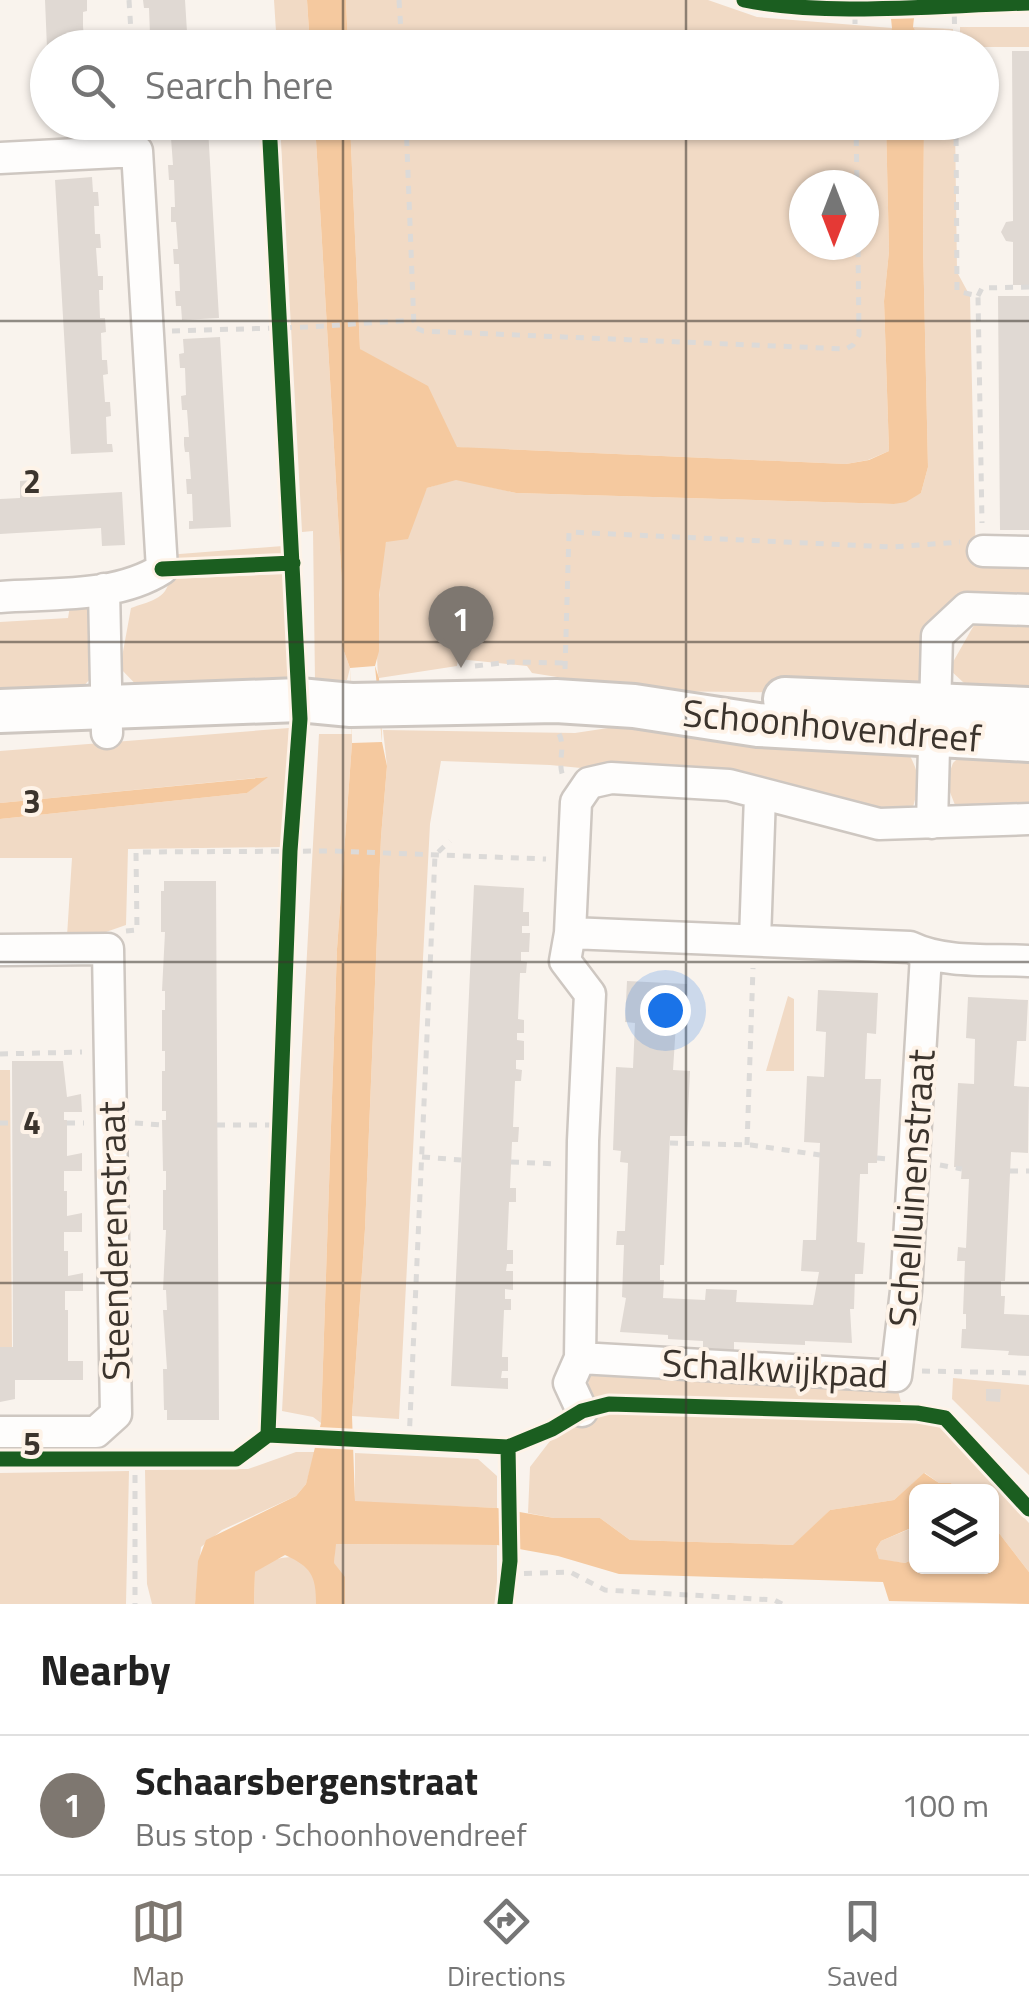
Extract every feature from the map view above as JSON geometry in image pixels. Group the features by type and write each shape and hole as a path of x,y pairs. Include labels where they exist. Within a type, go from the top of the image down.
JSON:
{"street":[{"path":"0,158 137,150 162,568 142,582 104,590 0,597"},
{"path":"982,546 1029,552"},
{"path":"104,590 107,719"},
{"path":"932,823 937,636 967,608 1029,610"},
{"name":"Schoonhovendreef","path":"0,740 107,719 299,700 634,706 761,699 934,720 1029,740"},
{"name":"Schoonhovendreef","path":"934,720 1029,709"},
{"name":"Schoonhovendreef","path":"0,711 107,719"},
{"path":"582,1411 570,1383 580,1358 590,994 565,961 576,802 589,783 611,778 729,786 879,824 1029,819"},
{"path":"755,940 760,795"},
{"path":"570,932 910,947 926,955 1029,960"},
{"path":"0,950 108,948 110,1052"},
{"name":"Schelluinenstraat","path":"896,1376 906,1291 926,955"},
{"name":"Steenderenstraat","path":"104,1424 116,1414 110,1052"},
{"name":"Schalkwijkpad","path":"580,1358 896,1376"},
{"path":"0,1432 96,1432 104,1424"}],"path":[{"path":"129,0 131,30"},
{"path":"399,0 401,30"},
{"path":"953,30 950,3 973,4"},
{"path":"853,30 849,5 876,7"},
{"path":"407,140 414,327 424,332 846,349 859,335 858,260"},
{"path":"856,140 857,170"},
{"path":"956,140 958,291 978,296"},
{"path":"461,668 510,662 567,662 569,532 893,546 982,546 978,296 982,288 1029,287"},
{"path":"279,308 281,335"},
{"path":"148,332 281,335 309,327 414,320"},
{"path":"560,768 562,740"},
{"path":"289,870 292,832"},
{"path":"427,1443 401,1442 422,1157 436,855 450,841"},
{"path":"108,948 118,932 137,930 136,852 333,851 573,860"},
{"path":"747,1145 755,940"},
{"path":"0,1054 110,1052"},
{"path":"279,1144 280,1105"},
{"path":"0,1123 12,1123"},
{"path":"217,1125 280,1125"},
{"path":"670,1143 747,1145 820,1156"},
{"path":"422,1157 462,1160"},
{"path":"511,1162 583,1166"},
{"path":"1010,1171 1029,1171"},
{"path":"104,1424 113,1459 144,1459 135,1601"},
{"path":"508,1575 570,1572 605,1590 774,1600 782,1604"}],"shaded area":[{"path":"274,0 307,0 309,30 276,30"},
{"path":"307,0 346,0 347,30 309,30"},
{"path":"346,0 708,0 757,17 892,28 891,30 347,30"},
{"path":"889,0 916,0 915,30 892,28"},
{"path":"913,27 953,30 915,30"},
{"path":"1029,27 1029,47 999,47 999,30 960,30"},
{"path":"281,140 316,140 342,584 342,646 350,668 347,680 315,681 313,531 302,532"},
{"path":"316,140 351,140 360,349 428,386 457,447 846,464 889,451 884,301 889,251 886,140 924,140 928,467 921,493 894,504 516,493 456,480 427,488 408,539 386,542 375,666 387,766 352,1416 355,1501 497,1508 554,1518 600,1518 630,1540 793,1545 830,1510 894,1500 909,1486 909,1529 881,1541 876,1549 879,1559 909,1561 909,1574 999,1574 999,1533 1029,1572 1029,1604 889,1601 883,1582 619,1574 558,1556 497,1545 336,1544 334,1563 345,1577 345,1604 316,1604 310,1573 285,1555 255,1572 254,1604 195,1604 198,1561 206,1540 296,1496 306,1484 321,1423 337,949 352,743 350,668 342,646 342,584"},
{"path":"351,140 886,140 889,251 884,301 889,451 846,464 501,449 505,452 430,444 360,349"},
{"path":"924,140 955,140 957,272 970,296 976,567 1029,567 1029,600 975,597 940,610 930,621 932,674 908,694 645,691 532,673 527,666 458,659 457,666 379,678 378,613 385,545 427,488 456,479 516,493 894,504 921,493 928,467"},
{"path":"283,546 283,555 170,564 167,555"},
{"path":"282,574 288,587 289,695 147,696 120,668 131,608 161,595 169,579"},
{"path":"85,598 93,611 95,674 70,700 0,704 0,622 68,618 71,600"},
{"path":"978,618 1029,620 1029,700 979,697 949,669"},
{"path":"628,725 903,744 917,777 911,814 877,812 643,774 550,765 441,761 430,824 399,1419 352,1416 387,766 383,730 575,733"},
{"path":"289,728 284,847 128,849 126,925 103,933 67,936 72,858 0,858 0,819 247,793 266,777 0,803 0,751"},
{"path":"319,734 352,734 337,949 321,1423 313,1417 282,1411"},
{"path":"971,745 1029,746 1029,810 978,813 955,805 946,782 953,763"},
{"path":"268,777 247,793 0,819 0,803"},
{"path":"788,996 794,999 794,1071 766,1071"},
{"path":"0,1070 10,1070 12,1351 0,1351"},
{"path":"590,1375 898,1391 901,1402 943,1429 993,1484 939,1483 925,1473 894,1500 830,1510 794,1545 630,1540 600,1518 554,1518 528,1513 530,1467 586,1394"},
{"path":"953,1378 1029,1385 1029,1475 952,1399"},
{"path":"296,1452 315,1452 306,1484 296,1496 222,1530 201,1547 195,1604 152,1604 147,1584 145,1470 248,1469"},
{"path":"355,1453 478,1459 497,1476 497,1508 355,1502"},
{"path":"129,1471 126,1604 0,1604 0,1473"},
{"path":"924,1473 939,1483 951,1483 912,1484"},
{"path":"999,1490 1029,1523 1029,1572 999,1533"},
{"path":"909,1529 909,1561 879,1560 876,1549 881,1541"},
{"path":"335,1544 497,1545 497,1604 254,1604 255,1572 264,1565 293,1557 334,1563"}],"pier":[{"path":"375,666 382,742 352,743 350,668"}],"building":[{"path":"45,0 87,0 83,30 46,30"},
{"path":"143,0 185,0 187,30 150,30 149,8 144,8"},
{"path":"1012,51 1029,51 1029,285 1013,285 1013,242 1006,241 1001,232 1006,222 1013,221"},
{"path":"171,140 209,140 219,318 182,320 181,306 176,306 179,264 174,264 173,249 178,249 176,222 171,222 174,180 169,180 168,165 173,165"},
{"path":"92,177 99,206 94,206 95,234 100,234 101,248 96,248 98,276 103,276 103,290 99,290 100,318 105,318 106,332 101,333 102,360 107,360 108,374 103,375 105,402 110,402 111,416 106,417 107,444 112,444 113,452 71,454 55,180"},
{"path":"998,296 1029,296 1029,530 1000,530"},
{"path":"220,337 231,527 189,529 189,521 193,521 192,494 187,494 186,479 191,479 184,437 189,437 187,410 182,410 181,396 186,395 185,368 180,368 179,354 184,353 183,339"},
{"path":"33,480 34,497 122,492 125,545 102,546 101,528 0,534 0,499 20,498 20,481"},
{"path":"164,881 216,881 219,1420 167,1420 164,1410"},
{"path":"474,885 524,888 523,912 529,912 529,926 522,926 522,933 530,933 529,952 521,952 521,961 527,962 526,973 520,973 518,1019 524,1020 524,1033 517,1033 517,1040 524,1041 524,1060 516,1060 516,1069 522,1070 521,1081 515,1081 513,1127 519,1127 518,1142 512,1142 510,1188 516,1188 516,1202 509,1202 507,1250 513,1250 513,1264 507,1264 506,1271 513,1271 513,1290 505,1289 505,1299 511,1299 511,1310 504,1310 502,1357 508,1357 508,1371 502,1371 501,1378 508,1378 508,1389 451,1386"},
{"path":"627,981 687,984 685,1025 676,1024 673,1070 690,1071 687,1136 670,1136 664,1265 660,1265 663,1298 705,1300 706,1289 737,1290 736,1302 813,1305 819,1272 801,1271 803,1240 816,1240 820,1143 804,1142 807,1076 824,1077 826,1032 816,1031 818,990 878,993 876,1034 867,1033 865,1079 881,1079 877,1163 868,1163 868,1174 860,1174 857,1242 865,1243 863,1274 855,1274 854,1309 850,1309 852,1343 734,1342 734,1350 703,1348 703,1341 668,1339 668,1335 620,1332 626,1298 622,1297 624,1245 616,1245 617,1231 625,1231 628,1163 620,1162 621,1151 613,1150 616,1067 633,1068 635,1023 625,1022"},
{"path":"968,997 1028,1000 1026,1041 1017,1041 1014,1086 1029,1087 1028,1153 1011,1152 1001,1296 1005,1296 1004,1314 1029,1315 1029,1356 961,1348 962,1329 966,1329 965,1261 957,1261 958,1247 966,1248 969,1179 961,1179 962,1167 954,1167 958,1083 974,1084 975,1039 966,1038"},
{"path":"12,1061 63,1061 67,1097 81,1094 82,1112 64,1112 64,1120 67,1156 82,1153 82,1171 64,1171 64,1191 67,1216 82,1213 82,1232 64,1232 64,1251 68,1251 68,1276 83,1273 83,1291 65,1291 65,1310 68,1361 83,1361 83,1380 15,1380 15,1399 0,1402 0,1347 13,1347"},
{"path":"986,1389 1001,1389 1000,1402 986,1401"}],"cycle path":[{"path":"744,0 848,9 1029,3"},
{"path":"268,1435 290,851 300,719 270,140"},
{"path":"162,569 293,563"},
{"path":"268,1435 508,1447 552,1429 582,1411 609,1404 917,1413 945,1418 1029,1509"},
{"path":"0,1459 236,1459 268,1435"},
{"path":"505,1604 510,1561 508,1447"}],"place":[{"name":"Schaarsbergenstraat","path":"461,668"}]}
